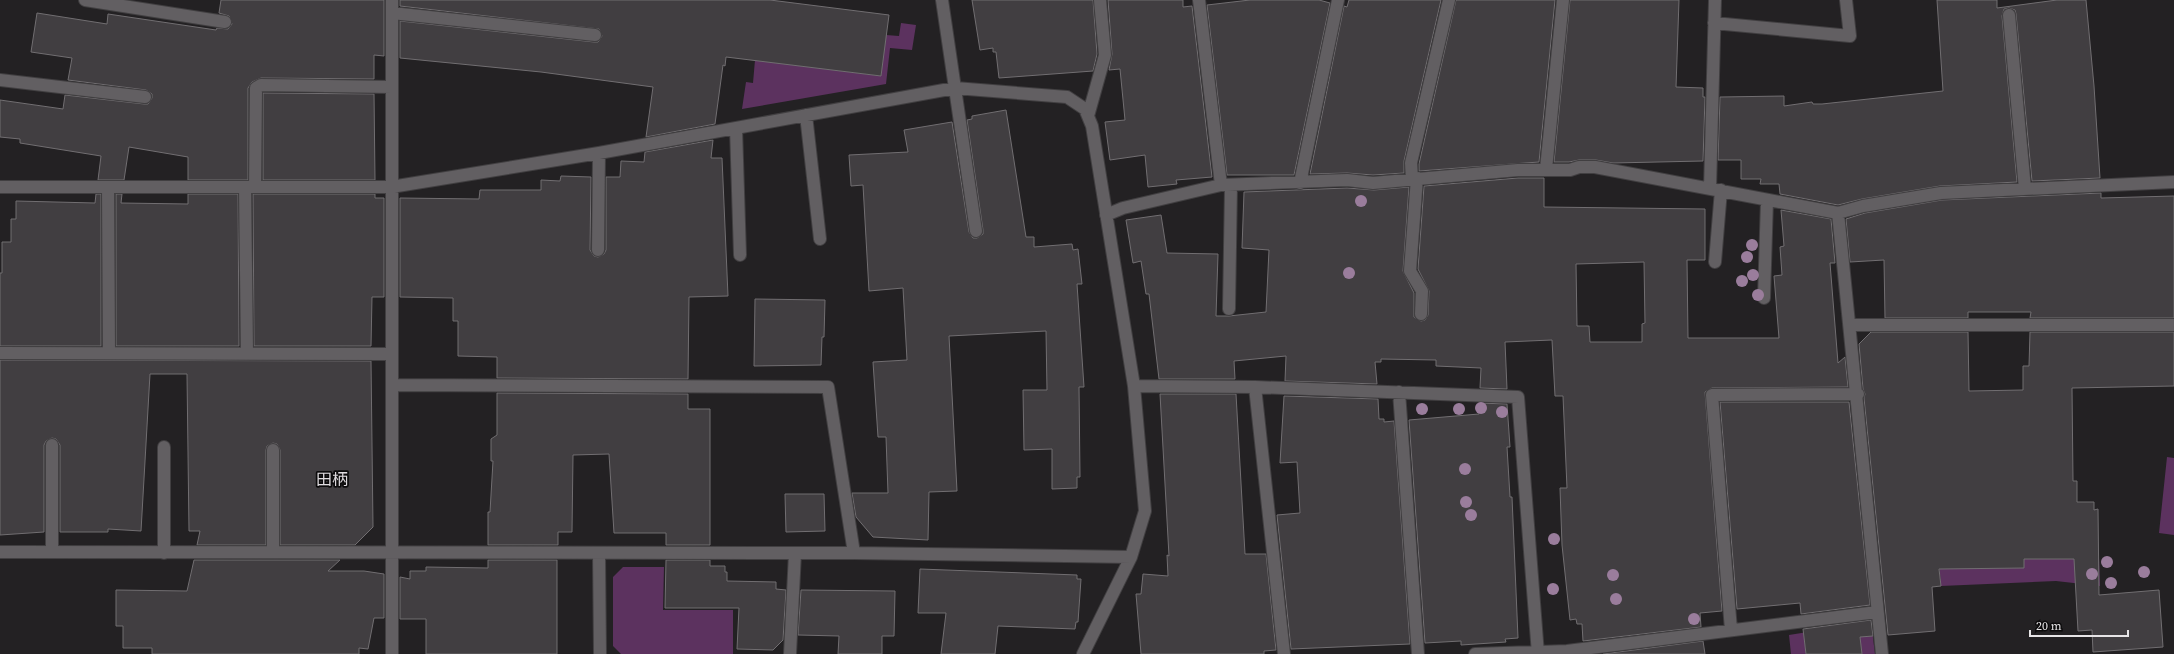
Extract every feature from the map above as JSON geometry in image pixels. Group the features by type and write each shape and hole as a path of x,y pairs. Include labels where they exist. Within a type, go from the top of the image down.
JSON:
{"street":[{"path":"85,0 225,22"},
{"path":"392,0 392,654"},
{"path":"942,0 976,231"},
{"path":"1088,116 1105,55 1100,0"},
{"path":"1199,0 1226,185 1229,309"},
{"path":"1300,182 1338,0"},
{"path":"1421,314 1422,291 1410,271 1415,178 1411,163 1449,0"},
{"path":"1546,169 1563,0"},
{"path":"1715,0 1715,262"},
{"path":"1714,23 1850,36 1846,0"},
{"path":"392,13 596,35"},
{"path":"2009,15 2025,188"},
{"path":"0,80 145,97"},
{"path":"247,353 250,187 256,88 261,85 392,87"},
{"path":"0,187 392,187 599,153 955,88 1067,97 1085,109 1092,126 1134,386 1145,511 1131,557 1083,654"},
{"path":"806,115 820,239"},
{"path":"736,128 740,255"},
{"path":"598,250 599,153"},
{"path":"1106,215 1123,208 1226,185 1347,180 1373,183 1415,178 1546,169 1570,170 1579,167 1595,167 1838,213 1862,206 1941,193 2174,182"},
{"path":"108,187 109,353"},
{"path":"1764,298 1768,200"},
{"path":"1838,213 1858,394 1882,654"},
{"path":"1850,325 2174,325"},
{"path":"0,353 392,354"},
{"path":"392,385 828,387 854,553"},
{"path":"1134,386 1255,387 1518,397 1538,652"},
{"path":"1255,387 1284,654"},
{"path":"1399,392 1418,654"},
{"path":"1731,630 1712,395 1858,394"},
{"path":"52,444 52,552"},
{"path":"164,447 164,553"},
{"path":"273,450 273,552"},
{"path":"0,552 854,553 1131,557"},
{"path":"599,553 600,654"},
{"path":"790,654 795,553"},
{"path":"1475,654 1567,651 1877,612"}],"shaded area":[{"path":"901,23 916,25 912,50 890,48 886,84 742,109 746,82 753,83 755,60 881,76 886,35 899,36"},
{"path":"2167,457 2174,458 2174,535 2159,533"},
{"path":"1936,526 2024,554 2038,554 2038,559 2099,558 2100,586 2056,581 1941,586"},
{"path":"623,567 664,567 663,610 733,610 733,654 621,654 613,646 613,577"},
{"path":"1864,623 1872,630 1875,654 1862,654 1860,640 1805,646 1806,654 1791,654 1789,635"}],"building":[{"path":"221,0 384,0 384,56 374,55 374,79 261,78 252,82 248,88 248,180 188,180 188,157 129,147 124,180 98,180 101,156 20,143 20,139 0,137 0,100 63,109 65,95 144,104 148,104 152,98 152,94 146,90 68,80 72,58 31,52 37,13 107,24 108,14 216,30 217,28 228,29 232,24 229,16 219,13"},
{"path":"400,0 770,0 889,15 881,76 726,57 725,66 723,65 715,124 646,137 653,87 541,72 400,58 400,21 594,42 598,42 602,36 599,29 400,6"},
{"path":"972,0 1093,0 1097,54 1093,71 999,78 996,52 993,52 993,48 980,50"},
{"path":"1108,0 1183,0 1183,7 1192,6 1212,177 1176,180 1177,184 1148,187 1145,155 1110,160 1105,122 1125,120 1120,69 1109,70 1112,54"},
{"path":"1250,0 1319,0 1330,3 1294,175 1227,175 1207,5"},
{"path":"1349,0 1441,0 1404,161 1404,173 1373,175 1347,173 1310,174 1344,6 1347,7"},
{"path":"1456,0 1555,0 1539,162 1419,171 1419,164"},
{"path":"1570,0 1679,0 1676,87 1703,88 1703,97 1705,97 1703,161 1613,163 1596,160 1579,160 1554,162"},
{"path":"1937,0 1997,0 1997,8 2057,0 2086,0 2094,86 2100,178 2032,181 2016,14 2015,10 2009,8 2004,9 2002,16 2017,182 1940,186 1862,199 1838,205 1780,194 1779,184 1760,184 1761,179 1741,179 1741,160 1718,160 1720,97 1784,96 1784,106 1812,102 1813,104 1822,104 1943,91"},
{"path":"263,93 374,94 375,180 263,180"},
{"path":"1006,110 1026,237 1034,237 1034,247 1072,244 1073,250 1078,249 1082,284 1077,284 1084,387 1079,387 1080,477 1077,477 1077,488 1052,489 1052,449 1024,450 1023,390 1047,390 1046,331 949,336 957,491 929,492 928,540 873,537 856,517 852,493 888,493 886,437 878,437 873,362 907,360 903,288 869,291 863,185 851,186 849,155 908,152 904,130 952,122 969,232 973,238 977,238 983,234 983,230 967,120 972,119 972,116"},
{"path":"713,140 711,158 722,158 728,296 689,297 688,379 497,378 497,357 458,356 458,321 453,321 453,298 400,297 400,198 479,199 480,190 541,190 541,180 560,181 561,176 591,177 590,250 594,256 598,257 604,254 606,250 606,177 620,177 621,161 644,162 645,152"},
{"path":"1518,178 1544,178 1544,207 1705,209 1705,260 1687,260 1688,338 1779,338 1774,276 1782,275 1780,247 1784,246 1781,210 1831,219 1835,263 1830,263 1838,363 1845,357 1848,387 1712,388 1705,392 1722,611 1700,613 1701,627 1583,641 1582,624 1577,624 1576,619 1570,620 1562,545 1560,488 1567,488 1563,396 1555,396 1552,340 1505,342 1507,389 1480,388 1481,368 1436,366 1436,360 1381,359 1381,362 1375,362 1377,384 1285,381 1286,356 1234,361 1235,379 1159,379 1149,294 1146,294 1141,261 1133,263 1126,220 1161,215 1167,253 1218,254 1216,316 1266,312 1269,250 1242,248 1244,192 1347,188 1374,190 1409,187 1403,271 1414,293 1414,317 1421,321 1425,320 1428,315 1429,291 1418,269 1424,186","holes":["1644,262 1645,323 1642,324 1642,342 1590,342 1589,326 1577,326 1576,264"]},
{"path":"2101,193 2101,198 2174,196 2174,318 2030,318 2031,312 1968,312 1968,318 1885,318 1884,260 1850,262 1846,219 1865,213 1942,200"},
{"path":"96,194 101,194 101,346 0,346 0,273 2,273 2,242 11,242 11,219 16,219 16,201 95,203"},
{"path":"116,194 122,194 121,203 188,204 188,194 238,194 239,346 116,346"},
{"path":"253,194 375,194 375,198 384,198 384,297 372,297 371,346 254,346"},
{"path":"755,299 825,300 824,337 822,337 821,365 754,366"},
{"path":"1871,332 1968,332 1969,391 2023,390 2023,366 2029,366 2030,332 2174,332 2174,386 2072,388 2073,481 2077,481 2077,502 2094,502 2094,510 2098,509 2099,595 2159,590 2163,647 2093,652 2092,630 2078,631 2074,559 2024,559 2024,568 1939,569 1941,586 1932,587 1935,631 1888,635 1859,344"},
{"path":"0,360 371,361 373,527 355,545 280,545 280,450 277,444 273,443 267,446 266,450 266,545 197,545 200,531 189,531 187,374 150,374 141,531 108,529 108,532 60,532 60,445 56,439 52,438 46,441 44,445 44,532 0,535"},
{"path":"497,393 688,394 688,409 710,409 710,545 666,545 666,533 614,533 609,454 573,455 572,532 558,532 558,545 488,545 488,512 490,512 493,461 491,461 491,439 497,435"},
{"path":"1160,394 1236,394 1245,554 1266,554 1276,650 1264,651 1264,654 1141,654 1136,594 1141,594 1143,574 1168,576 1167,555 1169,556"},
{"path":"1284,396 1378,399 1379,419 1384,419 1384,422 1394,421 1410,644 1291,649 1277,515 1300,513 1297,462 1280,463"},
{"path":"1720,402 1849,402 1870,605 1801,614 1800,603 1737,609"},
{"path":"1479,403 1507,404 1510,447 1507,447 1510,497 1512,497 1518,638 1505,639 1506,642 1461,645 1461,641 1425,643 1409,420 1479,414"},
{"path":"785,494 824,494 825,531 786,532"},
{"path":"194,560 340,560 328,571 364,571 384,574 384,618 374,618 368,649 359,648 359,654 152,654 152,648 123,648 123,626 116,626 116,590 187,591"},
{"path":"488,560 557,560 557,654 426,654 426,619 400,619 400,577 410,579 410,571 426,571 426,567 488,568"},
{"path":"666,560 710,560 710,566 725,566 727,581 776,582 776,589 786,590 783,640 773,650 737,649 739,608 665,608"},
{"path":"920,569 1077,575 1077,579 1081,579 1078,622 1076,622 1075,629 998,626 995,654 941,654 946,613 918,613"},
{"path":"801,590 895,591 894,636 882,636 882,654 838,654 839,636 798,635"},
{"path":"1871,620 1873,636 1860,637 1862,654 1806,654 1803,629"},
{"path":"1703,641 1705,654 1603,654"}],"district":[{"name":"田柄","path":"332,479"}]}
